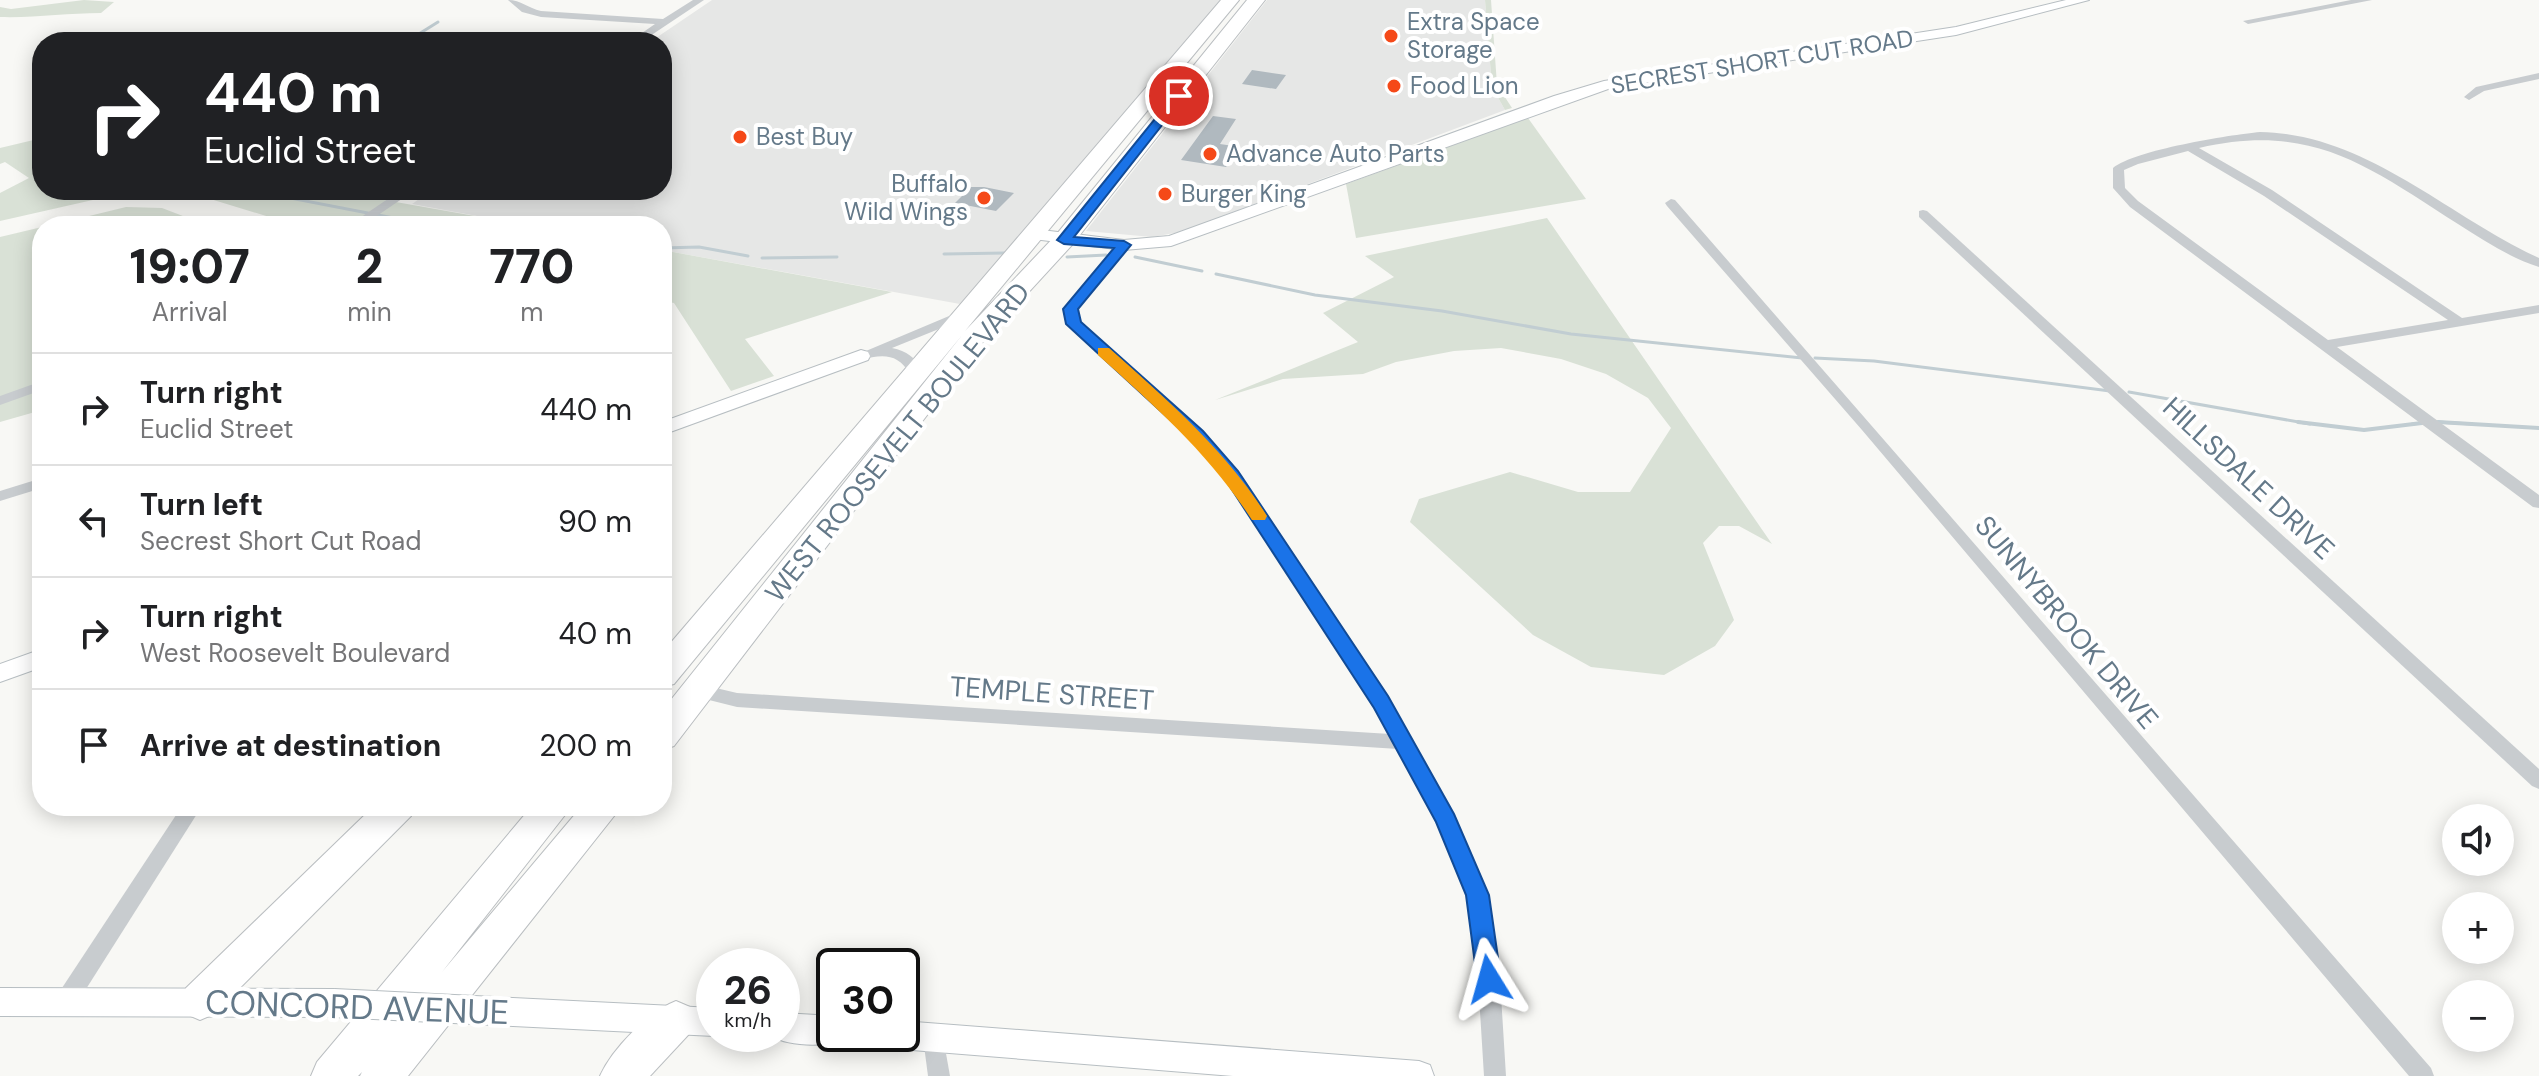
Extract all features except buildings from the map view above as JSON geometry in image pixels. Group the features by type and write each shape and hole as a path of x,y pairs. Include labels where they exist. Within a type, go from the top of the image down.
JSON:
{"highway":[{"name":"WEST ROOSEVELT BOULEVARD","path":"672,661 1230,0"},
{"name":"WEST ROOSEVELT BOULEVARD","path":"672,724 974,337 1064,240 1256,0"},
{"path":"200,1001 388,816"},
{"path":"332,1076 540,816"},
{"path":"381,1076 596,816"},
{"path":"621,1076 695,1021"}],"main road":[{"name":"SECREST SHORT CUT ROAD","path":"1033,234 1124,245 1171,241 1609,84 1956,31 2082,0"},
{"path":"672,425 861,356"},
{"path":"0,673 32,662"},
{"name":"CONCORD AVENUE","path":"0,1002 334,1003 695,1021"},
{"path":"920,1037 1419,1076"}],"street":[{"path":"513,0 525,10 541,14 665,22"},
{"path":"650,32 699,0"},
{"path":"2248,21 2367,0"},
{"path":"2469,97 2480,89 2539,76"},
{"path":"2539,263 2492,240 2354,157 2331,147 2280,136 2255,136 2134,161 2119,168 2115,180 2119,191 2539,503"},
{"path":"2192,149 2268,193 2459,322"},
{"path":"369,216 394,200"},
{"name":"SUNNYBROOK DRIVE","path":"1671,203 2423,1076"},
{"name":"HILLSDALE DRIVE","path":"1923,214 2539,781"},
{"path":"1124,245 1071,309 1074,324 1197,435 1232,475 1381,702 1447,820 1477,895 1489,979 1495,1076"},
{"path":"2325,345 2539,309"},
{"path":"861,356 966,313"},
{"path":"861,356 884,352 900,354 911,360 915,371"},
{"path":"0,401 32,389"},
{"path":"0,496 32,486"},
{"name":"TEMPLE STREET","path":"699,691 737,700 1403,742"},
{"path":"66,1001 186,816"},
{"path":"934,1038 939,1076"}],"shaded area":[{"path":"84,0 114,2 101,13 0,17 0,7 11,9"},
{"path":"712,0 1221,0 971,306 672,252 672,216 477,216 412,204 418,200 672,200 672,32 665,32"},
{"path":"1267,0 1485,0 1492,87 1505,110 1180,232 1152,237 1086,231"},
{"path":"1485,0 1491,0 1497,85 1512,108 1505,110 1492,87"},
{"path":"1528,118 1586,199 1356,238 1346,184"},
{"path":"32,140 32,200 93,200 0,221 0,193 29,178 5,162 0,164 0,148"},
{"path":"214,200 385,200 475,216 266,216"},
{"path":"126,207 162,208 183,216 89,216"},
{"path":"1547,218 1772,544 1739,526 1719,526 1703,543 1734,620 1715,646 1664,675 1591,667 1533,635 1410,522 1419,499 1510,472 1578,492 1630,492 1671,428 1648,398 1606,374 1561,359 1501,348 1454,351 1396,362 1363,374 1283,379 1215,400 1358,342 1323,313 1394,277 1365,256"},
{"path":"32,229 32,413 0,422 0,237"},
{"path":"672,252 892,292 745,339 774,376 731,391 674,303"}],"waterway":[{"path":"422,32 438,22"},
{"path":"301,200 383,216"},
{"path":"672,248 699,247 748,256"},
{"path":"944,254 1005,253"},
{"path":"1067,257 1106,255"},
{"path":"762,258 837,257"},
{"path":"1135,257 1202,271"},
{"path":"1216,274 1315,295 1442,311 1571,334 1802,358"},
{"path":"1815,358 1874,361 2110,391"},
{"path":"2129,392 2300,422"},
{"path":"2300,422 2364,430 2422,423 2412,424"},
{"path":"2300,422 2310,424"},
{"path":"2436,422 2467,424"},
{"path":"2438,422 2467,424"},
{"path":"2467,424 2472,424"},
{"path":"2467,424 2539,428"}],"slow traffic":[{"path":"1104,352 1197,435 1232,475 1258,516"}],"place":[{"name":"Extra Space Storage","path":"1391,36"},
{"name":"Food Lion","path":"1394,86"},
{"name":"Best Buy","path":"740,137"},
{"name":"Advance Auto Parts","path":"1210,154"},
{"name":"Burger King","path":"1165,194"},
{"name":"Buffalo Wild Wings","path":"984,198"}],"route":[{"path":"1179,96 1064,240 1124,245 1071,309 1074,324 1197,435 1232,475 1381,702 1447,820 1477,895 1489,979"}]}
